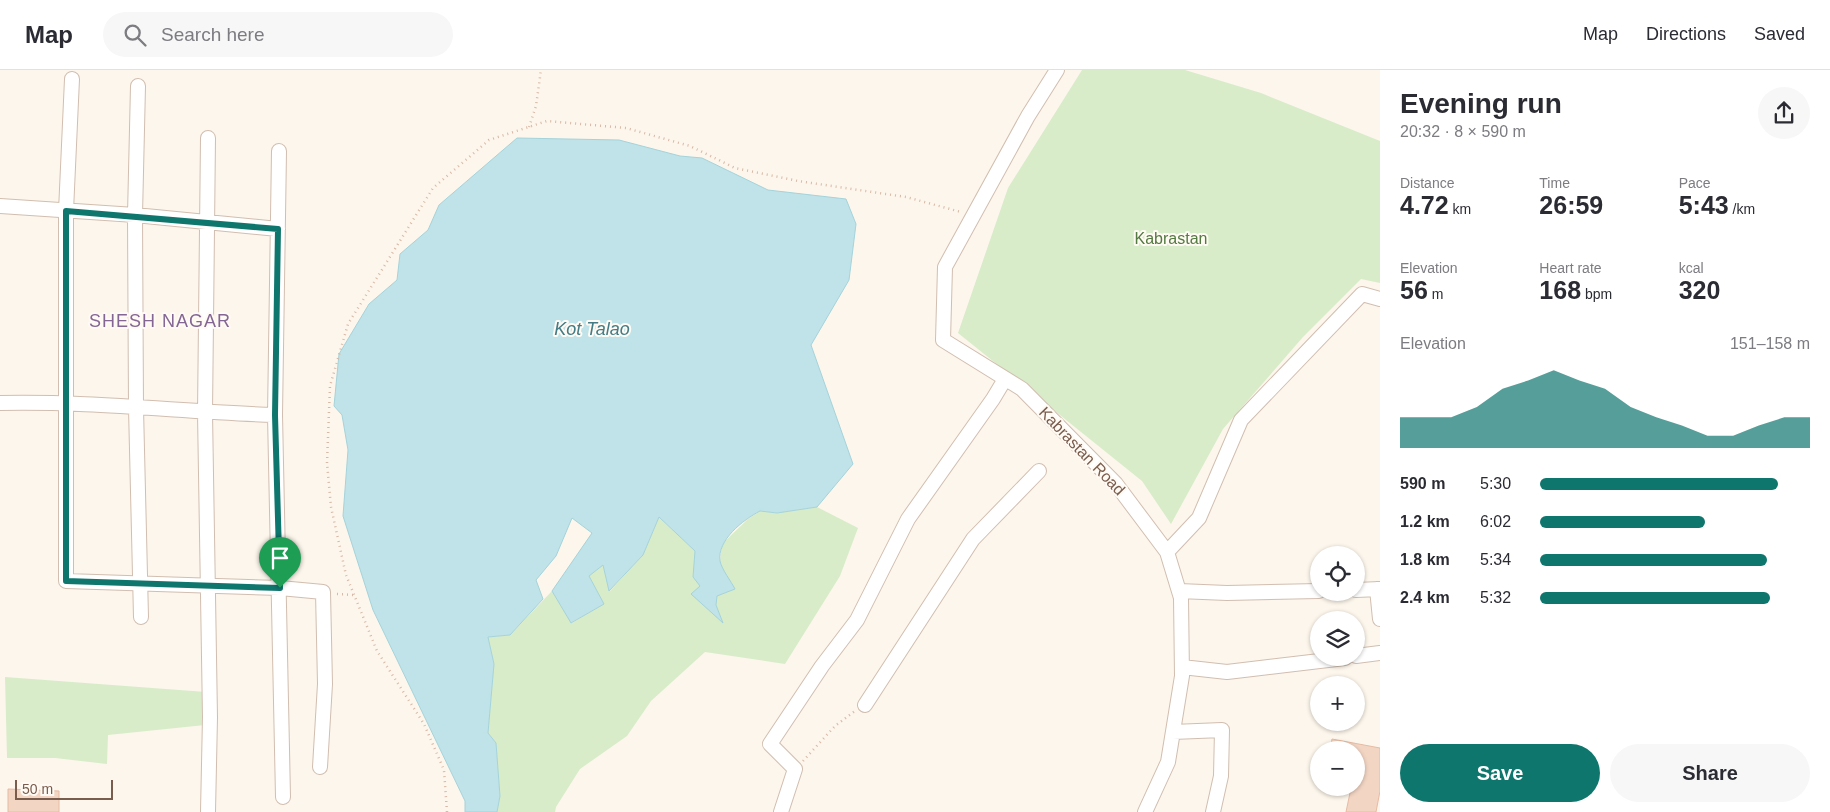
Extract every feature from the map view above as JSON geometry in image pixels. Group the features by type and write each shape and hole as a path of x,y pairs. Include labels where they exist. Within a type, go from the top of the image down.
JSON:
{"street":[{"path":"974,215 1028,116 1057,70"},
{"path":"72,79 66,211 66,581 280,588 323,592 325,684 320,767"},
{"path":"138,86 135,215 136,408 141,617"},
{"path":"208,138 209,224 205,413 210,716 208,812"},
{"path":"279,151 275,415 283,797"},
{"path":"0,206 135,215 209,224 278,229"},
{"name":"Kabrastan Road","path":"974,215 945,267 943,340 1022,390 1116,484 1167,552 1181,598 1182,668 1168,762 1145,812"},
{"path":"1167,552 1199,518 1241,420 1362,294 1380,299"},
{"path":"781,812 795,769 770,744 822,666 857,620 908,519 993,399 1005,379"},
{"path":"0,403 66,402 205,413 275,415"},
{"path":"865,705 973,539 1039,470"},
{"path":"1365,590 1378,589 1380,619"},
{"path":"1178,591 1228,593 1310,591"},
{"path":"1365,655 1380,653"},
{"path":"1182,668 1226,672 1310,662"},
{"path":"1173,732 1222,730 1221,776 1213,812"}],"path":[{"path":"529,127 536,106 541,70"},
{"path":"447,812 444,770 424,724 377,651 346,575 331,507 327,463 330,386 348,324 433,188 489,140 547,121 626,128 690,146 735,168 798,181 906,197 974,215"},
{"path":"323,592 354,596"},
{"path":"795,769 835,726 865,705"}],"green space":[{"name":"Kabrastan","path":"1082,70 1185,70 1261,93 1380,141 1380,283 1361,279 1303,337 1223,429 1171,524 1142,481 958,333 1008,188"},
{"path":"817,507 858,528 840,576 785,664 705,652 651,701 627,736 580,769 556,807 555,812 497,812 500,796 496,743 488,733 494,664 488,637 510,635 552,591 572,623 603,604 589,576 603,564 610,591 643,555 659,517 695,551 720,561 722,544 748,519 760,511 777,513"},
{"path":"5,677 206,692 205,725 108,735 107,764 55,758 7,758"}],"water":[{"name":"Kot Talao","path":"517,138 619,140 680,156 702,158 768,190 846,199 856,224 849,280 811,345 853,464 817,507 777,513 760,511 739,525 727,538 720,553 720,561 735,589 717,596 716,605 723,623 691,594 700,586 693,577 695,551 659,517 643,555 609,591 603,565 589,576 604,604 571,623 552,591 592,533 572,518 556,556 536,580 543,599 510,635 488,637 494,664 488,733 496,743 500,796 497,812 465,812 465,801 373,610 343,516 348,450 342,415 334,406 339,354 369,304 397,280 400,254 428,230 439,205"}],"building":[{"path":"1365,745 1380,748 1380,791 1376,812 1346,812 1349,796 1365,796"},
{"path":"8,789 59,791 59,812 8,812"}],"district":[{"name":"SHESH NAGAR","path":"160,321"}],"route":[{"path":"66,211 135,215 209,224 278,229 275,415 280,588 66,581 66,211"}]}
